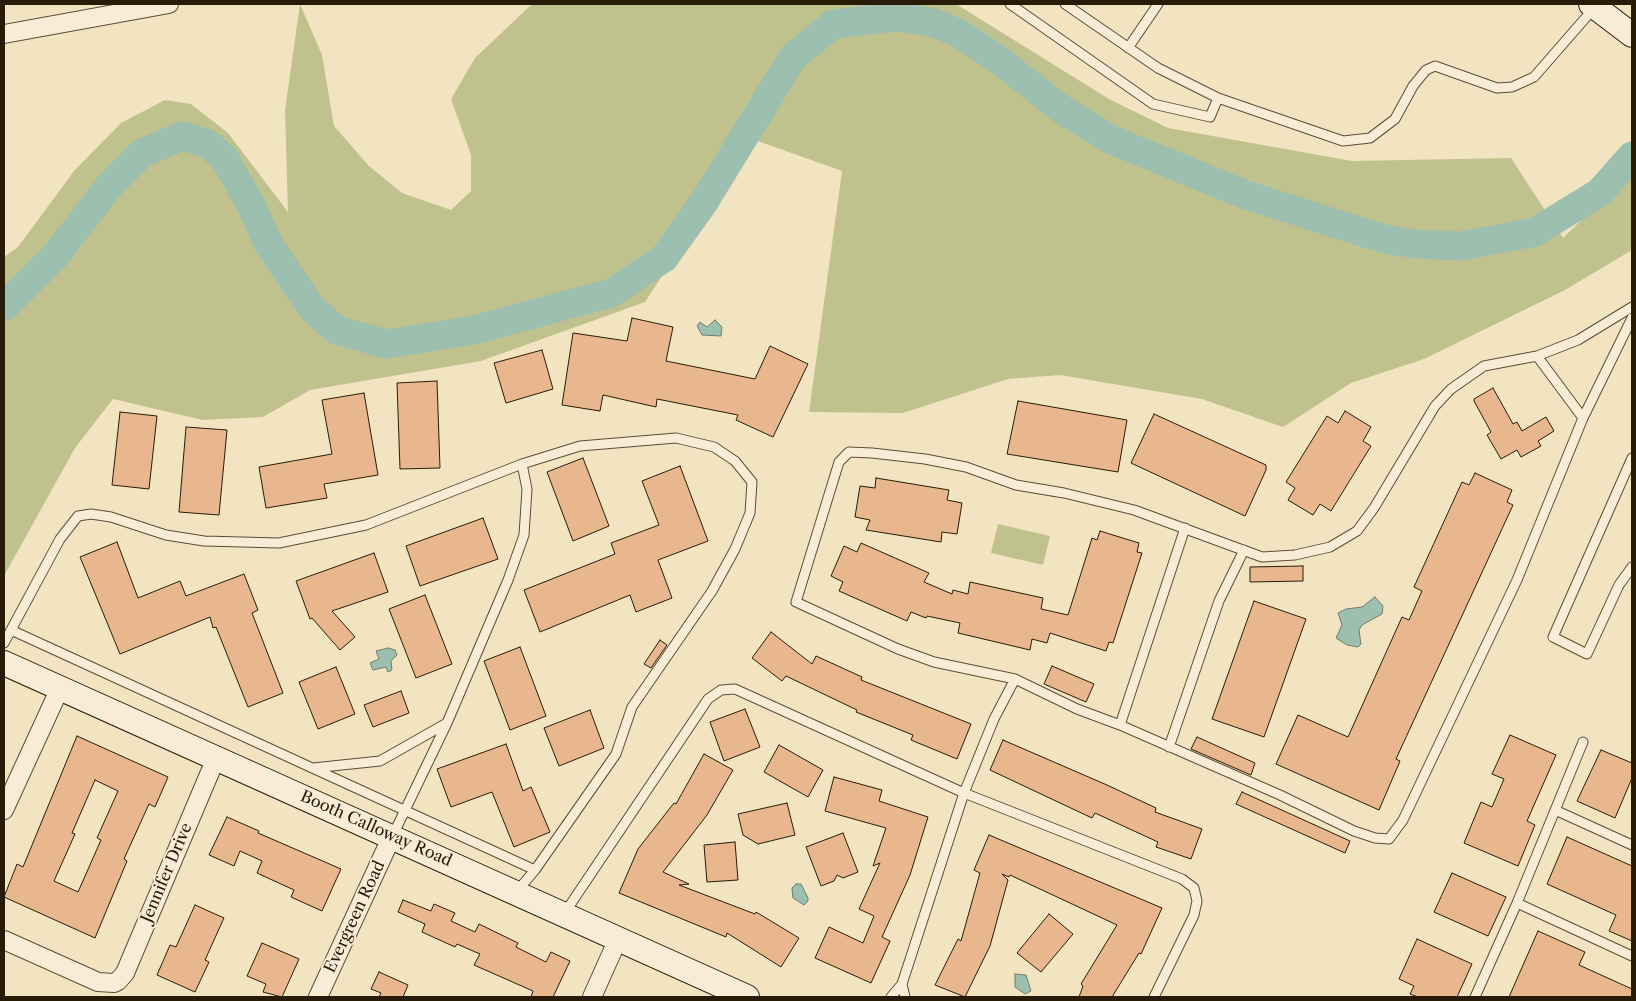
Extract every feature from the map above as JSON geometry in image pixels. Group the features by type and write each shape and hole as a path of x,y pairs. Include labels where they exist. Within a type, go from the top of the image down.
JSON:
{"street":[{"path":"4,34 169,4"},
{"path":"1593,5 1632,35"},
{"name":"Booth Calloway Road","path":"4,663 747,997"},
{"path":"4,810 60,688"},
{"name":"Jennifer Drive","path":"4,940 98,982 114,983 125,973 216,758"},
{"name":"Evergreen Road","path":"318,997 392,836"},
{"path":"592,997 618,939"}],"lane":[{"path":"1010,4 1153,104 1188,114 1210,117 1218,98"},
{"path":"1065,4 1158,68 1218,98 1343,141 1370,138 1395,119 1413,86 1426,70 1435,66 1497,88 1512,87 1534,77 1593,5"},
{"path":"1128,48 1158,4"},
{"path":"1632,307 1578,340 1537,356 1484,366 1451,389 1436,406 1374,508 1357,531 1330,547 1295,555 1262,557 1134,510 1064,493 1016,485 966,467 872,453 849,452 839,462 796,602 898,649 934,662 1015,679 1077,709 1170,747 1354,831 1375,838 1389,839 1403,820 1517,580 1583,418 1632,318"},
{"path":"1537,356 1583,418"},
{"path":"4,643 60,539 78,516 91,514 111,516 166,535 204,541 279,543 366,524 522,464 580,446 676,438 714,447 735,461 752,482 750,513 735,549 712,591 632,706 616,754 535,870 516,892"},
{"path":"1632,458 1553,637 1587,654 1619,585 1632,567"},
{"path":"392,836 447,723 508,580 524,535 527,489 522,464"},
{"path":"1120,725 1185,528"},
{"path":"1170,747 1219,601 1244,550"},
{"path":"11,630 406,809 535,870"},
{"path":"891,997 902,984 964,793 994,720 1015,679"},
{"path":"564,914 708,698 721,690 735,689 964,793 1182,880 1194,888 1197,901 1194,915 1154,997"},
{"path":"312,768 380,761 447,723"},
{"path":"1474,997 1518,903 1583,742"},
{"path":"1555,810 1632,844"},
{"path":"1518,903 1632,956"},
{"path":"902,984 905,997"}],"green space":[{"path":"300,4 322,55 334,126 369,166 402,193 451,210 471,191 471,155 451,99 475,58 532,4 956,4 1109,99 1168,128 1352,161 1511,158 1563,238 1632,171 1632,250 1565,290 1424,359 1351,383 1283,427 1202,399 1060,375 1008,379 903,413 809,412 842,171 752,139 645,302 481,361 310,390 263,417 203,420 113,399 75,448 4,576 4,257 18,247 74,171 121,123 165,100 191,104 228,133 288,212 285,110"},
{"path":"998,524 1050,536 1043,565 991,553"}],"shaded area":[{"path":"715,320 722,327 721,336 702,335 697,326 700,322 707,327"},
{"path":"1375,597 1383,606 1382,614 1362,625 1359,630 1361,644 1358,647 1347,645 1336,638 1342,625 1338,613 1346,609 1362,607"},
{"path":"388,648 395,650 397,655 391,661 392,670 388,672 386,667 373,670 370,663 379,659 376,651"},
{"path":"796,884 801,884 808,898 804,905 793,898 792,888"},
{"path":"1015,974 1026,975 1031,991 1025,994 1015,987"}],"building":[{"path":"632,318 673,327 666,361 755,379 770,346 808,364 773,437 736,420 738,415 657,399 656,407 603,395 600,411 562,405 573,333 627,341"},
{"path":"542,350 553,389 506,403 494,363"},
{"path":"437,381 440,468 400,469 397,383"},
{"path":"1493,388 1513,424 1517,422 1522,431 1546,417 1554,431 1538,441 1541,446 1521,457 1517,450 1501,459 1487,435 1491,432 1474,401 1474,399"},
{"path":"364,393 378,475 324,484 327,498 266,508 259,467 332,454 322,400"},
{"path":"1018,401 1127,420 1118,472 1007,454"},
{"path":"1345,411 1371,427 1363,441 1371,446 1331,511 1320,504 1313,515 1288,500 1295,488 1286,482 1327,416 1338,423"},
{"path":"120,412 157,416 149,489 112,485"},
{"path":"1154,414 1266,465 1266,470 1245,516 1131,463"},
{"path":"186,427 227,430 219,515 179,512"},
{"path":"583,458 609,526 573,541 547,472"},
{"path":"680,466 708,541 658,560 672,598 636,612 630,595 540,632 524,590 615,554 611,543 659,525 642,481"},
{"path":"1475,473 1512,490 1507,502 1513,505 1396,759 1400,761 1379,810 1276,764 1298,715 1348,737 1402,617 1409,620 1422,591 1414,587 1462,482 1469,485"},
{"path":"876,478 949,490 947,500 962,503 957,534 942,532 941,542 866,530 870,520 855,517 860,486 875,488"},
{"path":"483,518 498,559 420,586 406,546"},
{"path":"1100,531 1139,543 1137,552 1142,553 1113,643 1109,642 1106,651 1050,633 1047,643 1032,639 1030,650 958,633 960,623 927,616 926,618 911,612 907,621 839,591 843,582 831,576 844,546 857,552 861,543 929,573 924,582 952,594 953,590 968,594 970,582 1043,598 1041,609 1068,615 1092,538 1097,540"},
{"path":"117,542 138,598 180,581 186,596 244,574 258,610 252,613 283,693 248,707 216,627 213,628 210,617 120,654 80,557"},
{"path":"374,553 388,592 332,611 355,637 340,650 312,618 310,619 296,581"},
{"path":"1303,566 1303,581 1250,582 1250,567"},
{"path":"425,595 452,664 416,678 389,609"},
{"path":"1254,601 1306,619 1264,737 1212,719"},
{"path":"771,632 812,664 816,656 862,677 861,680 971,724 957,759 911,740 913,735 856,712 857,710 786,676 782,681 752,658"},
{"path":"660,640 667,645 651,668 644,664"},
{"path":"520,647 546,716 510,730 484,661"},
{"path":"1052,666 1094,684 1086,702 1044,684"},
{"path":"336,667 355,714 318,729 299,682"},
{"path":"401,691 409,713 373,727 364,705"},
{"path":"745,709 760,747 724,761 710,722"},
{"path":"590,710 604,748 559,766 544,728"},
{"path":"1510,735 1556,755 1527,821 1535,825 1518,866 1464,843 1481,802 1492,807 1504,779 1492,774"},
{"path":"77,736 168,777 155,807 149,804 124,859 127,861 95,938 4,897 17,864 23,867","holes":["95,780 118,791 97,838 101,840 78,892 54,881 75,834 72,833"]},
{"path":"1197,737 1255,763 1251,775 1191,749"},
{"path":"1003,740 1156,808 1155,812 1202,829 1191,859 1156,847 1158,842 1095,813 1092,818 990,770"},
{"path":"506,744 523,791 531,787 550,832 514,847 492,792 451,807 437,769"},
{"path":"779,745 823,770 808,797 764,772"},
{"path":"1601,750 1632,763 1632,778 1615,818 1577,801"},
{"path":"704,754 733,770 707,815 663,872 689,884 679,885 755,914 756,912 799,938 781,967 727,933 726,937 619,893 638,849 674,803 676,804"},
{"path":"834,777 882,790 879,801 928,817 910,875 882,937 890,941 871,983 815,958 829,927 863,943 874,916 859,909 880,863 873,866 886,828 825,811"},
{"path":"1242,792 1350,841 1345,853 1236,804"},
{"path":"787,803 795,835 758,844 743,835 738,814"},
{"path":"227,817 259,831 258,833 341,869 322,911 291,897 294,890 257,873 262,861 240,851 234,866 209,855"},
{"path":"843,833 858,872 843,878 837,875 834,881 821,886 806,847"},
{"path":"989,835 1162,908 1141,954 1139,953 1112,997 1079,997 1083,986 1081,984 1117,925 1010,875 1009,877 1002,874 1008,880 990,946 965,997 935,985 958,939 961,941 980,873 974,870"},
{"path":"1567,837 1632,866 1632,941 1609,931 1616,915 1547,884"},
{"path":"735,842 738,880 707,882 704,845"},
{"path":"1452,873 1506,897 1488,936 1434,912"},
{"path":"403,900 431,911 434,904 455,913 451,921 475,932 479,924 518,943 516,947 546,962 551,952 570,961 553,997 531,997 533,991 474,965 480,954 457,944 455,947 422,932 425,924 398,912"},
{"path":"195,905 224,918 205,960 209,962 195,992 157,975 170,945 176,947"},
{"path":"1049,914 1073,934 1041,972 1017,953"},
{"path":"1538,931 1585,952 1579,965 1632,989 1632,997 1509,997"},
{"path":"1417,939 1472,964 1457,997 1418,997 1410,994 1414,986 1399,979"},
{"path":"262,943 299,959 282,997 263,992 266,984 247,976"},
{"path":"379,972 408,985 403,997 379,997 381,993 371,989"}],"waterway":[{"path":"4,307 56,255 110,185 142,153 183,136 208,144 225,159 252,207 269,245 311,307 336,330 386,344 474,330 611,293 664,258 704,202 793,57 833,24 895,17 932,22 958,33 998,59 1061,109 1112,140 1246,195 1384,239 1415,244 1461,246 1535,232 1600,192 1632,156"}]}
